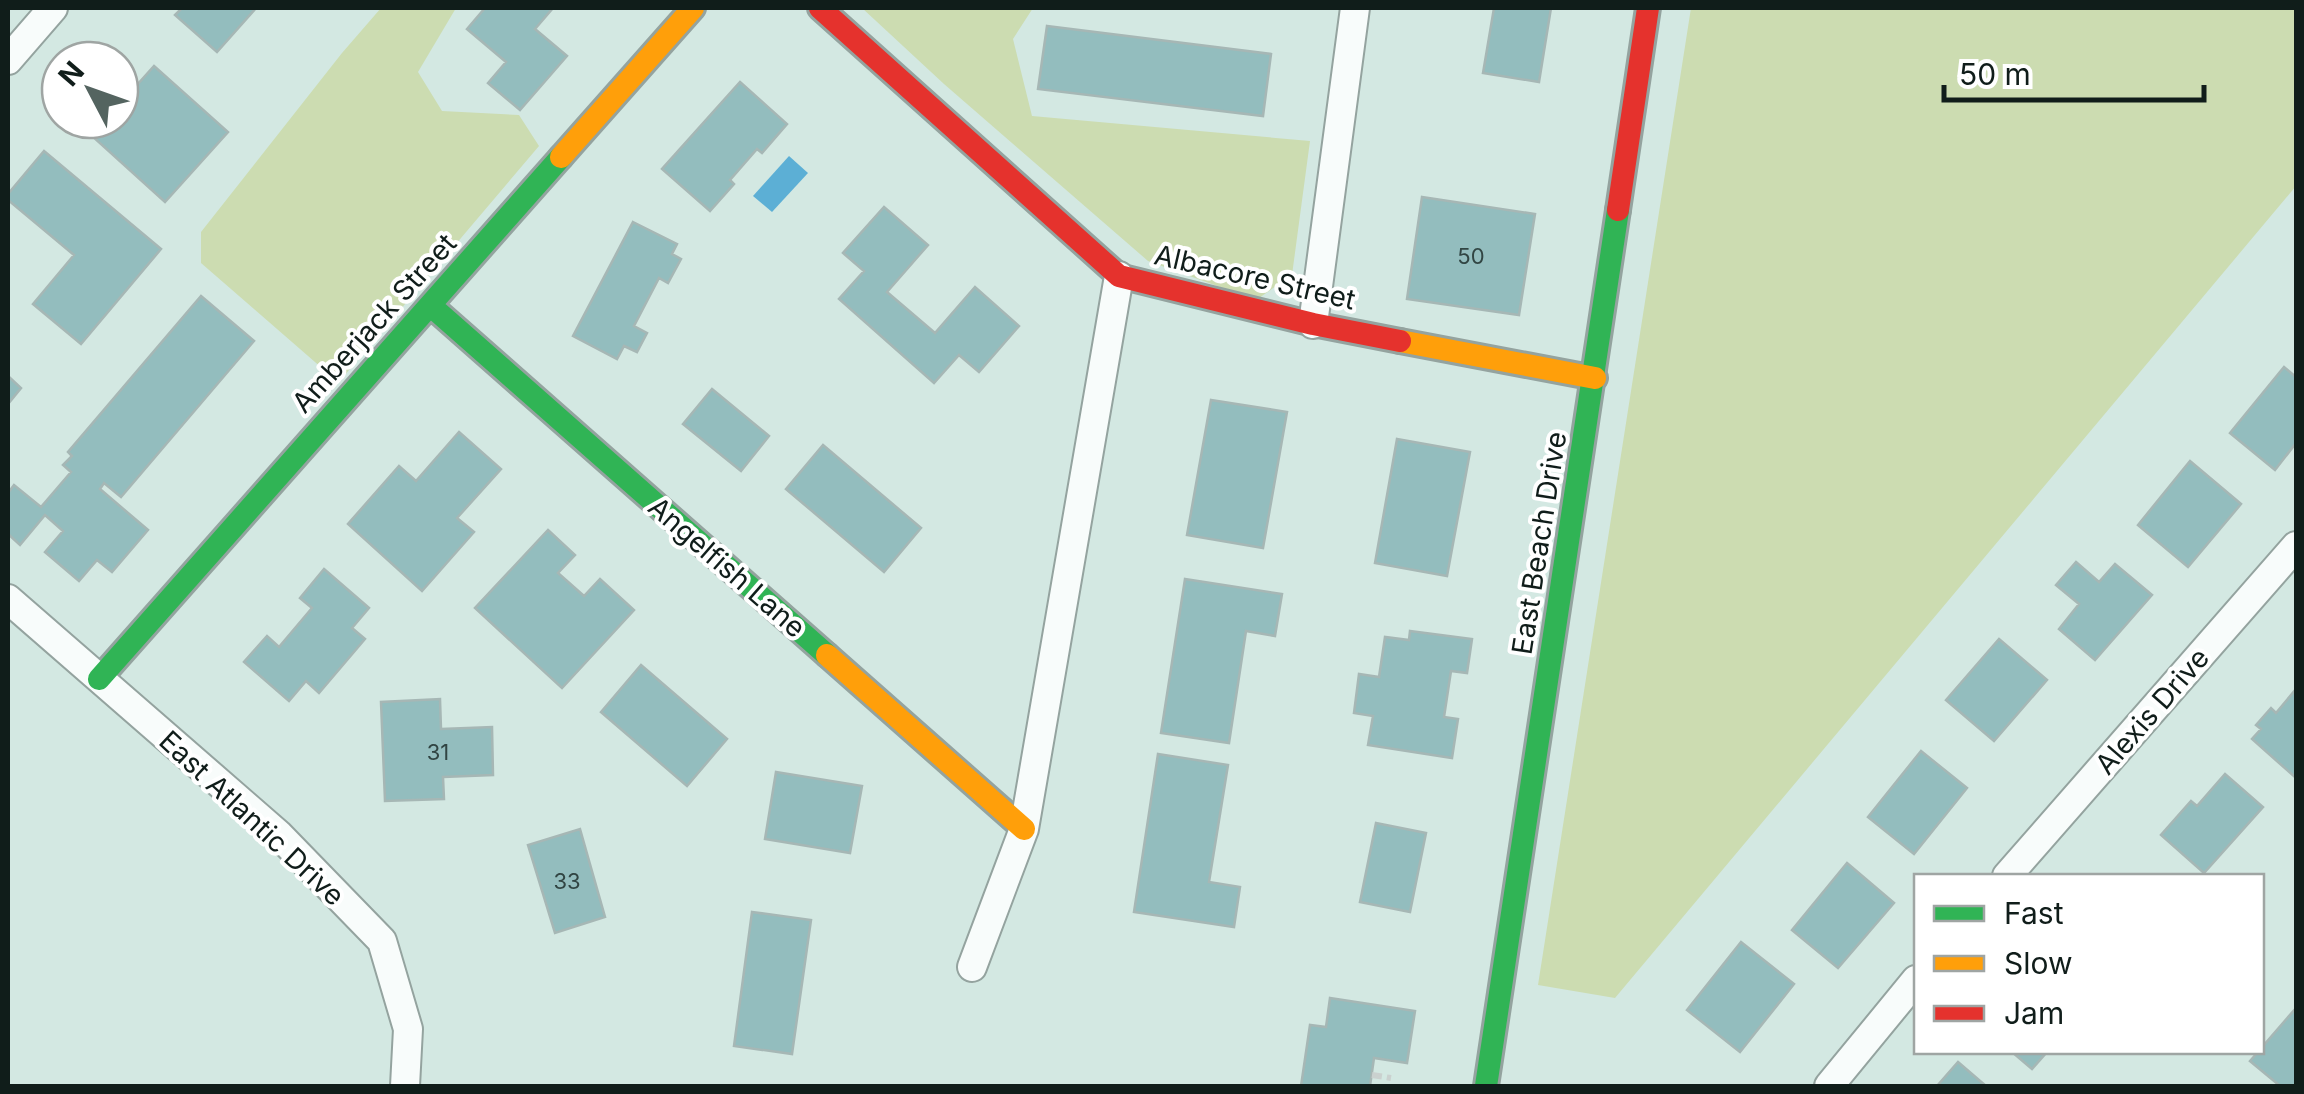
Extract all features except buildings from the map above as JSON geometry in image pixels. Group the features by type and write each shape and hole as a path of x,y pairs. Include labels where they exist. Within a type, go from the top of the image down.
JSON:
{"street":[{"path":"8,60 53,8"},
{"name":"Amberjack Street","path":"99,679 694,8"},
{"name":"Albacore Street","path":"820,8 1119,276 1314,324 1594,378"},
{"path":"1314,324 1356,8"},
{"name":"East Beach Drive","path":"1486,1086 1648,8"},
{"path":"972,967 1024,829 1119,276"},
{"name":"Angelfish Lane","path":"430,305 1024,829"},
{"name":"Alexis Drive","path":"2010,874 2296,546"},
{"name":"East Atlantic Drive","path":"8,599 278,834 382,941 408,1029 405,1086"},
{"path":"1829,1086 1914,982"}],"path":[{"path":"1372,1075 1391,1078"}],"green space":[{"path":"381,8 456,8 418,72 442,111 519,115 539,146 344,376 323,369 201,263 201,232"},
{"path":"862,8 1033,8 1013,39 1032,116 1310,141 1292,275 1256,300 1148,261"},
{"path":"1691,8 2296,8 2296,186 1615,998 1538,985"}],"water":[{"path":"789,156 808,173 772,212 753,196"}],"traffic: fast":[{"path":"99,679 561,157"},
{"path":"1486,1086 1618,210"},
{"path":"430,305 827,655"}],"traffic: slow":[{"path":"561,157 693,8"},
{"path":"1400,341 1595,378"},
{"path":"827,655 1024,829"}],"traffic: jam":[{"path":"820,8 1119,276 1313,324 1400,341"},
{"path":"1618,210 1648,8"}]}
